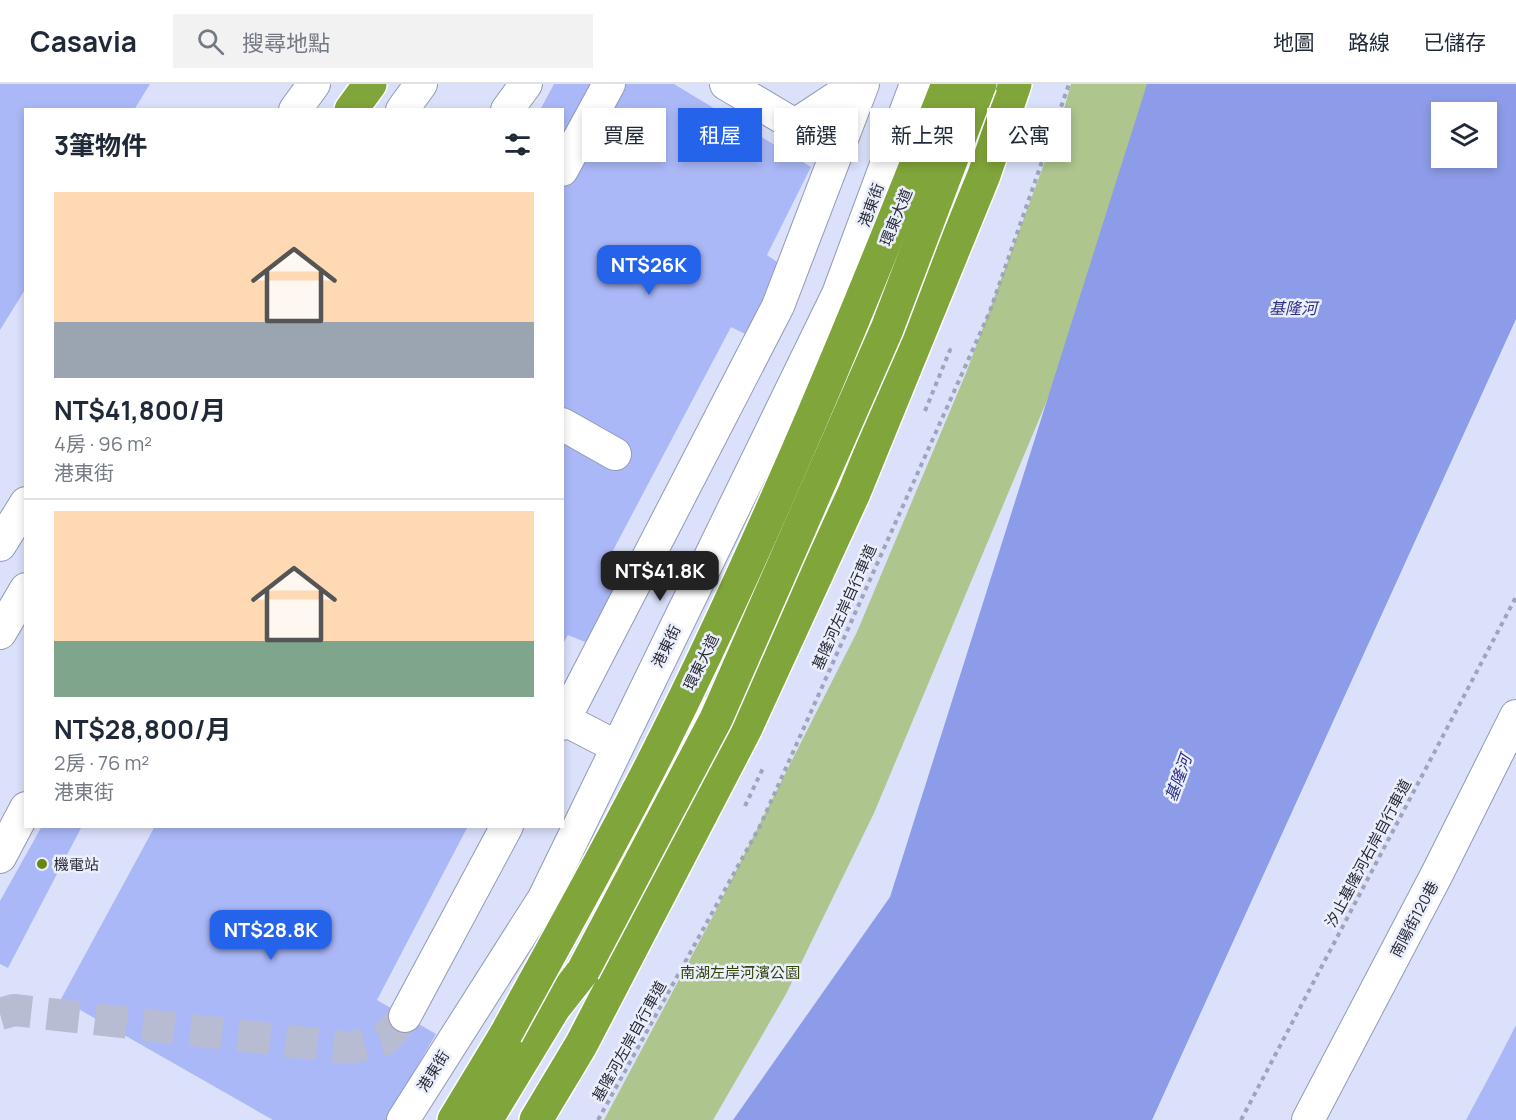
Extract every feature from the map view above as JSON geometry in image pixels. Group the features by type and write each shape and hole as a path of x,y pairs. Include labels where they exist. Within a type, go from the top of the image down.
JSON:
{"highway":[{"path":"352,108 370,84"},
{"name":"環東大道","path":"454,1120 506,1034 649,768 720,621 879,261 948,84"},
{"path":"505,1120 566,1018 583,971 716,719 886,329 980,84"},
{"path":"536,1120 581,1045 755,708 854,493 984,175 1015,84"},
{"path":"486,1120 554,1008 583,971"}],"street":[{"path":"296,108 314,84"},
{"path":"403,108 421,84"},
{"path":"508,108 526,84"},
{"path":"564,166 609,84"},
{"path":"726,84 774,110"},
{"path":"800,108 820,91 824,84"},
{"path":"810,108 842,94 847,84"},
{"path":"617,747 564,722 778,306 862,84"},
{"name":"港東街","path":"403,1120 544,898 838,294 916,84"},
{"path":"544,898 658,777 680,750 717,704 790,595 921,312 996,84"},
{"path":"564,425 615,454"},
{"path":"0,545 24,506"},
{"path":"0,633 24,593"},
{"name":"南陽街120巷","path":"1308,1120 1437,874 1516,716"},
{"path":"0,857 24,811"},
{"path":"405,1016 506,828"}],"path":[{"name":"基隆河左岸自行車道","path":"598,1120 759,826 990,311 1069,84"},
{"name":"汐止基隆河右岸自行車道","path":"1241,1120 1516,597"}],"green space":[{"name":"南湖左岸河濱公園","path":"1071,84 1164,84 1126,212 874,813 786,994 713,1120 604,1120 712,918 857,632 966,373 1045,162 1071,162 1071,108 1064,108"}],"water":[{"name":"基隆河","path":"1147,84 1516,84 1516,319 1152,1120 733,1120 890,897"}],"building":[{"path":"0,84 150,84 135,108 24,108 24,291 0,330"},
{"path":"554,84 674,84 714,108 678,108 678,162 762,162 762,137 774,145 774,162 803,162 811,167 767,255 789,270 753,338 731,327 608,560 628,574 590,644 568,635 564,642 564,108 541,108"},
{"name":"機電站","path":"41,828 81,828 8,968 0,964 0,901"},
{"path":"154,828 467,828 377,1000 436,1034 386,1120 273,1120 61,999"},
{"path":"1516,1025 1516,1120 1466,1120 1498,1060"}],"tunnel":[{"path":"0,1014 14,1010 351,1048 385,1039 405,1016"}],"place":[{"name":"機電站","path":"42,864"}]}
